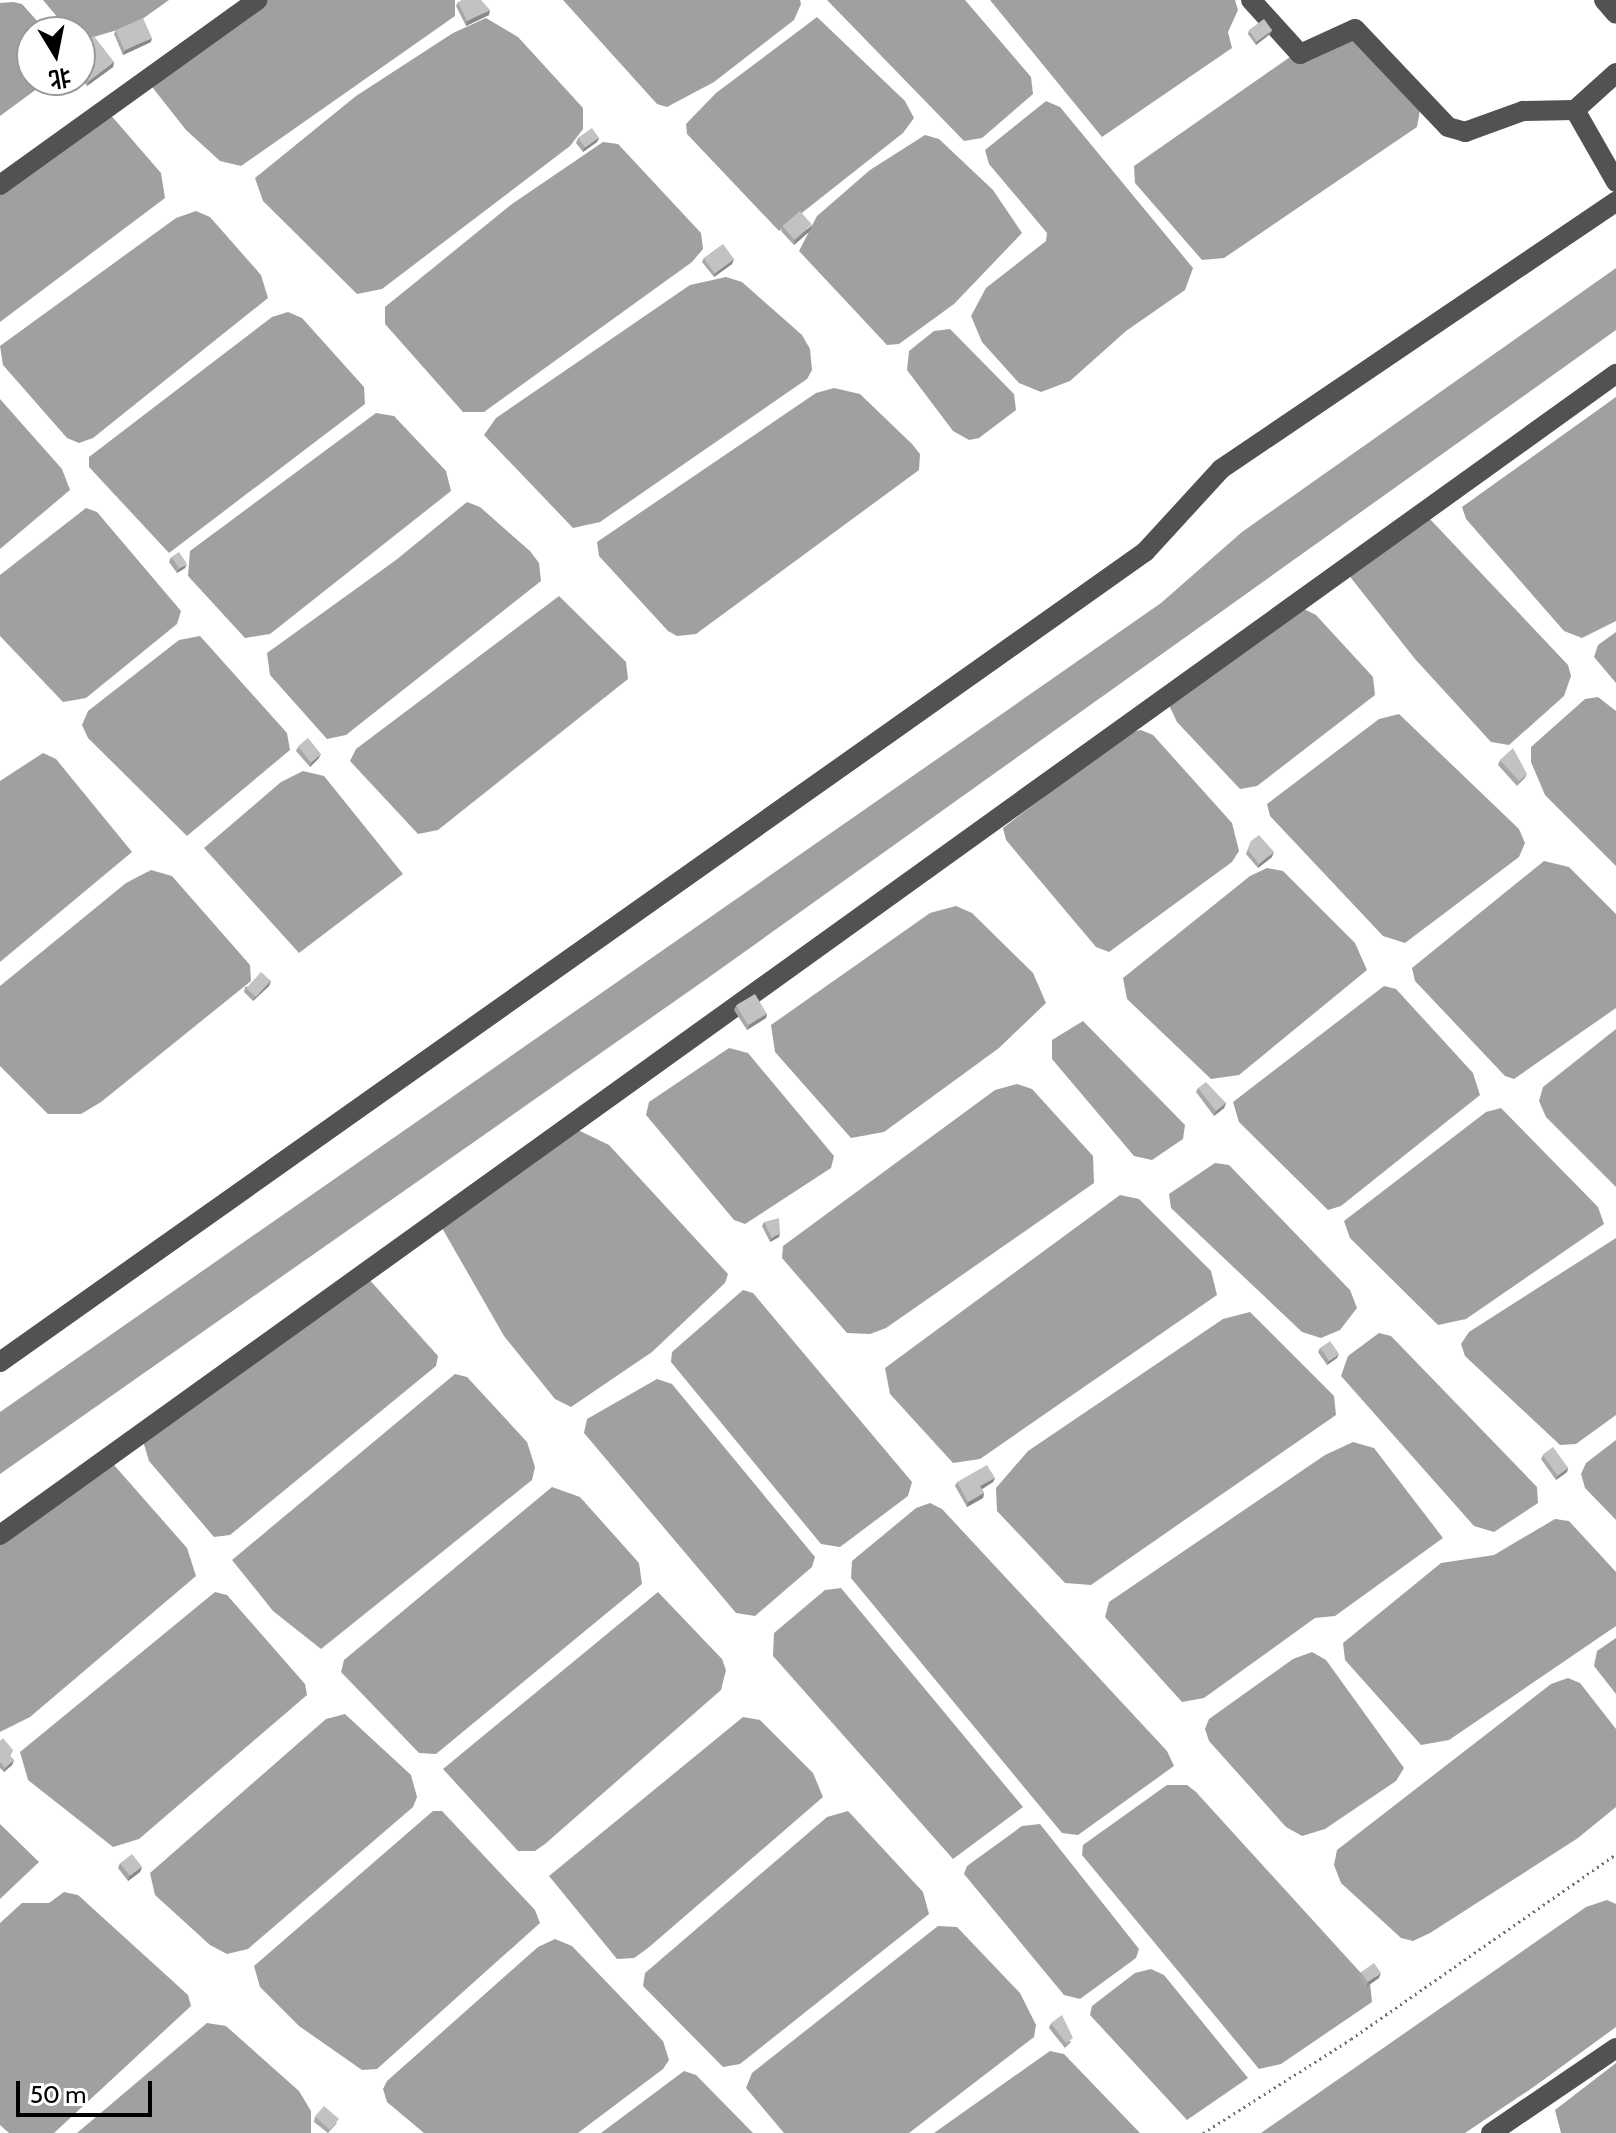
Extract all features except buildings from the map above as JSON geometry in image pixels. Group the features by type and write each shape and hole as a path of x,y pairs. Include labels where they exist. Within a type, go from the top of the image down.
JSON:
{"street":[{"path":"0,185 257,0"},
{"path":"1251,0 1300,54 1355,29 1448,127 1465,132 1523,111 1575,110 1616,73"},
{"path":"1604,0 1616,14"},
{"path":"1575,110 1616,182"},
{"path":"0,1362 1145,552 1221,469 1616,202"},
{"path":"0,1535 1616,374"},
{"path":"1491,2133 1616,2048"}],"path":[{"path":"1203,2133 1351,2039 1616,1854"}],"shaded area":[{"path":"43,0 169,0 134,25 96,36 96,16 56,16"},
{"path":"241,0 455,0 455,16 241,166 220,161 186,130 149,83"},
{"path":"563,0 800,0 801,4 794,20 714,82 667,107 657,104"},
{"path":"827,0 965,0 1031,77 1033,94 982,138 964,141"},
{"path":"990,0 1235,0 1238,10 1228,32 1232,48 1102,137"},
{"path":"0,3 22,4 33,16 16,16 16,96 27,96 0,116"},
{"path":"817,17 905,101 914,118 903,133 779,231 687,134 686,124 716,93"},
{"path":"486,18 518,37 583,108 583,129 570,146 382,289 357,294 263,201 255,178 356,96 453,33"},
{"path":"1348,32 1420,110 1417,127 1224,258 1202,260 1135,183 1134,166 1320,36"},
{"path":"1046,101 1060,107 1193,268 1185,290 1126,331 1070,381 1041,392 1019,383 982,342 971,316 986,288 1046,241 1047,233 989,164 985,150"},
{"path":"109,113 161,173 165,198 0,322 0,174"},
{"path":"925,135 939,139 993,190 1022,233 954,304 899,344 887,345 799,251 817,216 870,170"},
{"path":"603,142 618,144 701,233 703,249 692,262 484,412 463,412 385,324 385,307 512,204"},
{"path":"196,211 210,217 261,275 268,298 93,438 79,443 67,438 3,365 0,346 176,218"},
{"path":"1616,268 1616,330 705,980 0,1474 0,1412 1161,603 1242,532"},
{"path":"726,277 742,282 802,335 810,349 812,370 807,379 600,522 573,528 484,435 496,418 690,285"},
{"path":"288,312 302,318 364,387 365,404 169,553 89,467 89,457 272,317"},
{"path":"950,329 1014,394 1016,410 979,438 969,440 953,431 907,370 909,351 934,331"},
{"path":"834,388 860,394 912,444 920,454 919,470 696,634 677,636 668,631 599,556 597,542 816,393"},
{"path":"1616,397 1616,621 1582,638 1564,631 1466,519 1462,507"},
{"path":"0,399 62,469 70,490 0,549"},
{"path":"376,413 394,416 446,471 451,491 270,634 245,638 188,576 190,551"},
{"path":"467,502 480,507 530,551 539,563 541,581 346,735 327,739 270,675 267,653 396,560"},
{"path":"86,508 97,512 181,611 177,624 86,698 63,702 0,636 0,575"},
{"path":"1428,517 1568,665 1571,676 1564,696 1509,745 1491,742 1415,659 1351,578 1348,563"},
{"path":"559,596 626,662 628,679 438,830 418,834 350,761 356,749"},
{"path":"1298,606 1316,615 1373,677 1375,695 1257,786 1240,789 1177,722 1169,705"},
{"path":"1616,632 1616,683 1594,657 1598,645"},
{"path":"200,636 287,733 290,750 187,836 88,738 82,725 88,711 179,640"},
{"path":"1598,697 1616,711 1616,866 1545,795 1531,762 1531,747 1585,699"},
{"path":"1399,714 1519,829 1525,843 1519,857 1405,943 1383,936 1270,816 1267,804 1379,719"},
{"path":"1141,730 1153,735 1232,823 1239,851 1232,862 1109,952 1096,947 1006,840 1003,828 1128,733"},
{"path":"43,753 56,759 132,852 0,962 0,781"},
{"path":"303,771 324,776 403,874 299,953 204,848 281,782"},
{"path":"1544,861 1569,867 1616,914 1616,1008 1514,1079 1505,1076 1415,981 1412,968"},
{"path":"1267,868 1283,871 1355,943 1367,970 1239,1075 1211,1079 1127,999 1123,978 1250,876"},
{"path":"151,870 172,876 250,965 251,981 101,1102 81,1114 48,1114 0,1066 0,986 126,883"},
{"path":"956,906 972,913 1033,973 1046,1003 999,1048 884,1132 851,1138 775,1052 771,1025 930,913"},
{"path":"1384,986 1396,989 1473,1073 1480,1095 1341,1206 1328,1210 1239,1122 1233,1102"},
{"path":"1083,1021 1185,1125 1183,1139 1152,1160 1134,1156 1052,1059 1052,1040"},
{"path":"1616,1029 1616,1187 1546,1117 1539,1101 1543,1087"},
{"path":"729,1048 748,1053 834,1156 831,1168 745,1224 734,1220 646,1115 649,1102"},
{"path":"1017,1084 1032,1089 1093,1156 1094,1183 886,1328 870,1334 847,1333 782,1258 783,1246 995,1090"},
{"path":"1501,1108 1598,1207 1604,1224 1466,1319 1438,1325 1350,1238 1344,1221 1486,1112"},
{"path":"580,1131 609,1145 728,1274 725,1283 652,1352 571,1407 555,1399 504,1336 442,1228 567,1133"},
{"path":"1215,1163 1229,1165 1350,1290 1357,1308 1340,1330 1321,1338 1302,1332 1171,1208 1169,1194"},
{"path":"1120,1195 1139,1199 1211,1271 1217,1295 980,1459 953,1463 890,1394 885,1368"},
{"path":"1616,1238 1616,1415 1576,1444 1560,1445 1465,1356 1461,1344 1469,1332"},
{"path":"367,1277 438,1356 436,1366 230,1535 214,1537 149,1461 143,1441"},
{"path":"743,1290 753,1293 912,1482 908,1496 840,1547 821,1544 671,1362 672,1352"},
{"path":"1250,1312 1334,1396 1336,1415 1091,1585 1065,1583 997,1511 996,1488 1028,1451 1223,1319"},
{"path":"1379,1333 1391,1336 1537,1487 1538,1503 1494,1532 1474,1526 1341,1376 1348,1356"},
{"path":"455,1374 467,1377 527,1442 535,1467 532,1480 321,1649 273,1611 232,1560"},
{"path":"657,1379 672,1384 815,1557 812,1567 755,1616 736,1613 584,1433 587,1419"},
{"path":"1616,1440 1616,1520 1585,1488 1581,1474 1586,1463"},
{"path":"1353,1442 1374,1448 1443,1538 1335,1616 1315,1618 1204,1698 1182,1702 1105,1617 1109,1602 1325,1455"},
{"path":"107,1457 187,1548 196,1576 30,1717 0,1732 0,1534"},
{"path":"552,1487 580,1497 639,1563 642,1584 436,1754 419,1753 341,1672 344,1660"},
{"path":"930,1503 942,1509 1167,1751 1174,1766 1078,1835 1062,1833 851,1578 852,1561 916,1508"},
{"path":"1555,1519 1569,1521 1616,1572 1616,1626 1449,1740 1421,1745 1345,1660 1343,1643 1441,1563 1494,1555"},
{"path":"841,1588 1023,1807 953,1859 773,1656 774,1633 825,1590"},
{"path":"215,1592 227,1595 305,1684 307,1695 139,1839 113,1847 28,1780 20,1752"},
{"path":"658,1592 722,1659 726,1670 721,1690 545,1844 535,1851 518,1851 443,1769"},
{"path":"1616,1638 1616,1694 1594,1666 1597,1651"},
{"path":"1312,1652 1326,1660 1404,1768 1396,1781 1325,1829 1302,1836 1286,1827 1209,1741 1205,1729 1209,1719 1293,1659"},
{"path":"1568,1678 1580,1683 1616,1729 1616,1807 1578,1838 1430,1933 1413,1941 1401,1938 1341,1883 1334,1865 1337,1850 1551,1684"},
{"path":"345,1714 411,1775 417,1797 413,1807 248,1949 227,1954 210,1945 155,1895 150,1873 326,1719"},
{"path":"743,1717 760,1720 813,1773 823,1797 648,1948 634,1958 617,1959 549,1876"},
{"path":"1167,1785 1187,1785 1196,1792 1370,1983 1372,2002 1281,2064 1259,2069 1082,1855 1083,1845"},
{"path":"433,1811 442,1811 535,1910 540,1923 377,2069 362,2070 299,2026 260,1987 254,1966"},
{"path":"848,1811 923,1892 929,1914 740,2064 723,2067 643,1986 645,1973 827,1817"},
{"path":"0,1824 39,1862 0,1899"},
{"path":"1040,1824 1139,1949 1136,1958 1080,1999 1064,1995 964,1874 967,1866 1022,1826"},
{"path":"64,1892 78,1895 188,1995 191,2006 54,2133 9,2133 0,2125 0,1923 22,1903 49,1903"},
{"path":"1607,1900 1616,1904 1616,2027 1535,2086 1465,2133 1261,2133 1586,1907"},
{"path":"938,1926 957,1927 1020,1993 1036,2025 1034,2037 909,2133 784,2133 746,2088 752,2073"},
{"path":"555,1939 572,1946 663,2041 669,2060 663,2069 578,2133 424,2133 387,2102 383,2089 387,2081 538,1947"},
{"path":"1151,1969 1164,1975 1248,2078 1187,2120 1090,2015 1092,2006 1135,1973"},
{"path":"207,2023 226,2026 299,2091 311,2111 311,2133 77,2133"},
{"path":"1050,2051 1064,2054 1140,2133 934,2133"},
{"path":"1616,2063 1616,2133 1561,2133 1555,2110"},
{"path":"684,2071 696,2075 753,2133 601,2133"}]}
